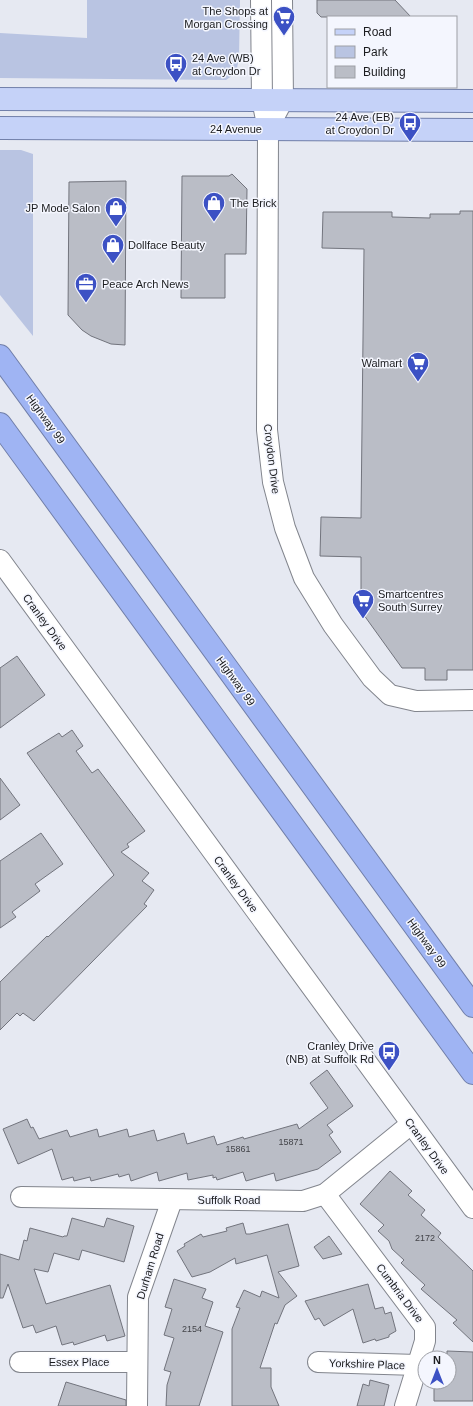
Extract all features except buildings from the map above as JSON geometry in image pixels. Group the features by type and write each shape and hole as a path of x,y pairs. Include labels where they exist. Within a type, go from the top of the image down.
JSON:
{"highway":[{"name":"Highway 99","path":"0,356 473,1006"},
{"path":"0,424 473,1073"}],"main road":[{"path":"0,99 473,101"},
{"name":"24 Avenue","path":"0,128 473,130"}],"street":[{"name":"Croydon Drive","path":"261,0 272,100"},
{"name":"Croydon Drive","path":"282,0 268,129 267,430 273,482 285,528 308,585 333,625 368,672 390,695 416,701 473,700"},
{"name":"Cranley Drive","path":"0,560 473,1208"},
{"name":"Suffolk Road","path":"21,1197 172,1200 303,1200 325,1194 411,1124"},
{"name":"Cumbria Drive","path":"325,1194 425,1327 425,1341 422,1350"},
{"name":"Durham Road","path":"138,1406 138,1297 172,1200"},
{"name":"Essex Place","path":"20,1362 138,1362"},
{"name":"Yorkshire Place","path":"318,1362 417,1366"},
{"name":"Cumbria Drive","path":"405,1406 417,1366"}],"green space":[{"path":"87,0 240,0 239,58 236,73 226,80 0,78 0,33 87,38"},
{"path":"0,150 21,150 33,154 33,336 0,295"}],"place":[{"name":"The Shops at Morgan Crossing","path":"284,36"},
{"name":"24 Ave (WB) at Croydon Dr","path":"176,84"},
{"name":"24 Ave (EB) at Croydon Dr","path":"410,142"},
{"name":"The Brick","path":"214,222"},
{"name":"JP Mode Salon","path":"116,228"},
{"name":"Dollface Beauty","path":"113,264"},
{"name":"Peace Arch News","path":"86,304"},
{"name":"Walmart","path":"418,382"},
{"name":"Smartcentres South Surrey","path":"363,620"},
{"name":"Cranley Drive (NB) at Suffolk Rd","path":"389,1072"}]}
